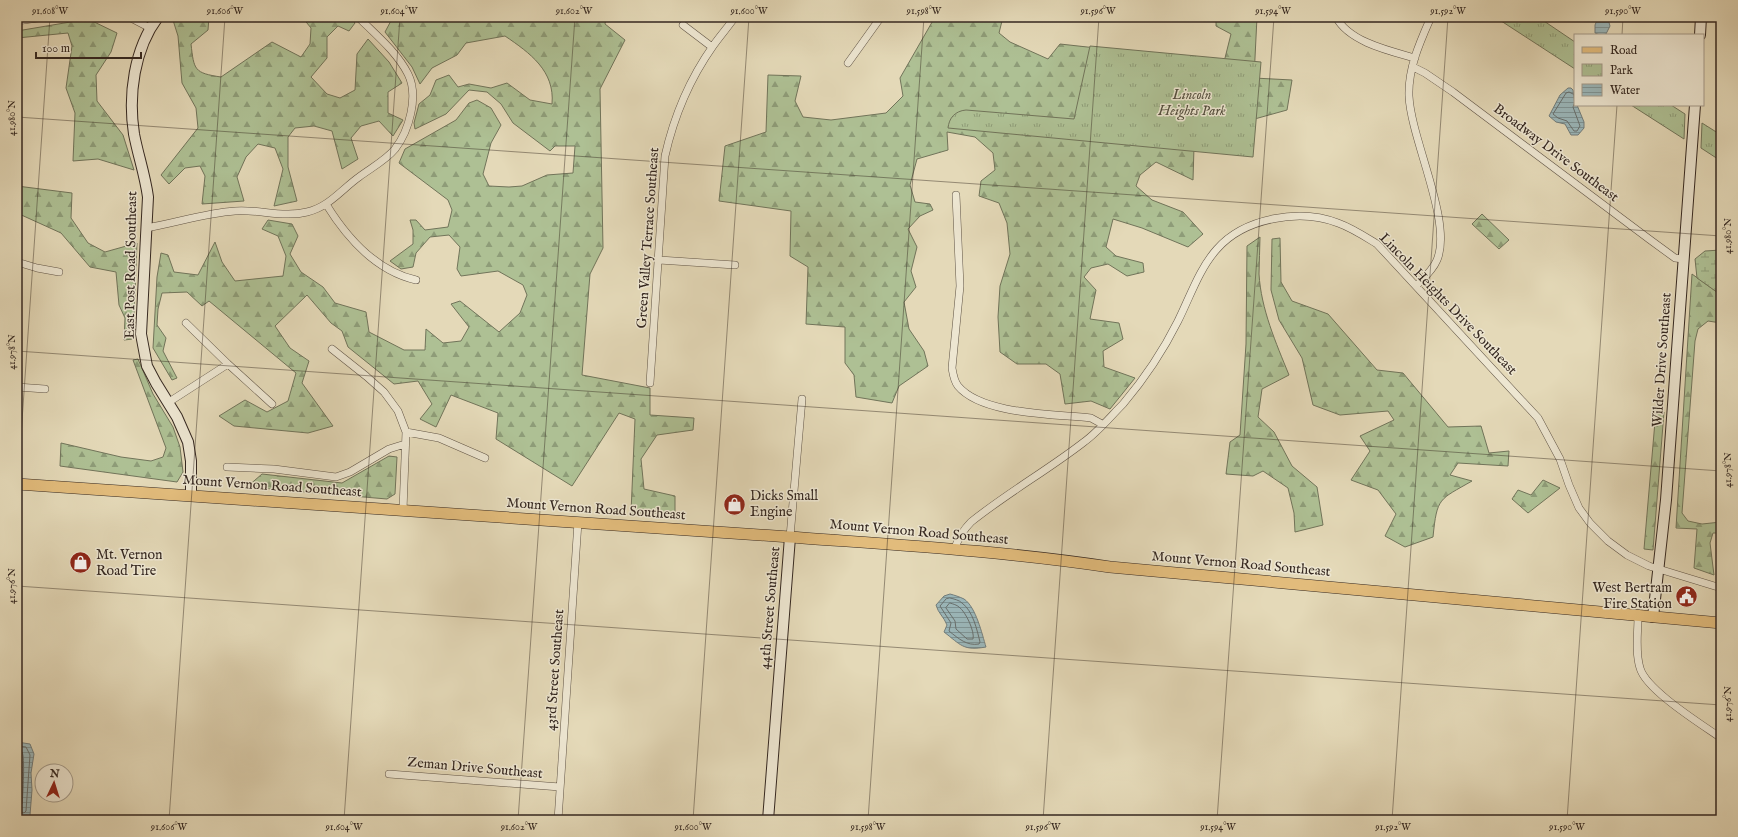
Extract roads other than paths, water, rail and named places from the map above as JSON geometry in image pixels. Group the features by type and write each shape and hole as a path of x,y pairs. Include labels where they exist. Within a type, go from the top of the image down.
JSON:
{"main road":[{"name":"Mount Vernon Road Southeast","path":"17,484 578,522 954,550 1070,561 1110,567 1721,623"}],"street":[{"path":"17,21 45,17"},
{"path":"129,17 150,28"},
{"name":"East Post Road Southeast","path":"158,17 150,28 138,59 134,79 132,103 134,134 147,185 148,197 141,334 148,366 156,383 169,402 184,430 190,451 192,470 191,495"},
{"path":"146,228 173,224 215,212 238,210 287,215 307,212 326,204 395,149 403,134 411,113 412,92 408,75 392,51 358,17"},
{"name":"Green Valley Terrace Southeast","path":"650,383 665,156 671,130 690,82 712,47 735,17"},
{"path":"848,63 881,17"},
{"path":"1336,17 1353,34 1375,46 1415,58"},
{"path":"1416,286 1432,269 1437,261 1441,247 1439,217 1410,104 1410,80 1418,45 1431,17"},
{"path":"1700,34 1701,17"},
{"path":"683,25 712,47"},
{"name":"Broadway Drive Southeast","path":"1413,67 1454,92 1675,258 1684,259"},
{"name":"Wilder Drive Southeast","path":"1653,617 1666,500 1695,106"},
{"path":"956,195 960,286 952,368 954,378 958,386 974,398 995,407 1091,418 1102,424"},
{"path":"326,204 339,226 372,259 388,270 402,277 416,280"},
{"name":"Lincoln Heights Drive Southeast","path":"954,550 958,539 971,522 1086,441 1122,405 1152,366 1171,335 1210,258 1217,248 1232,236 1249,226 1269,219 1315,217 1336,222 1357,231 1377,244 1538,418 1560,459 1579,508 1590,523 1608,541 1627,555 1648,566 1721,588"},
{"path":"659,260 735,264"},
{"path":"17,262 37,268 59,272"},
{"path":"186,323 272,404"},
{"path":"332,349 384,392 398,412 406,432 403,510"},
{"path":"169,402 228,364"},
{"path":"17,387 45,389"},
{"name":"44th Street Southeast","path":"768,820 802,399"},
{"path":"406,432 439,438 485,458"},
{"path":"227,467 274,469 336,477 350,472 389,449 405,444"},
{"name":"43rd Street Southeast","path":"558,820 578,522"},
{"path":"1638,616 1637,649 1640,669 1647,682 1682,711 1721,738"},
{"name":"Zeman Drive Southeast","path":"389,774 560,787"}],"water":[{"path":"1598,18 1608,19 1610,26 1606,34 1598,34 1595,33 1595,25"},
{"path":"1568,88 1573,90 1574,106 1577,106 1584,122 1584,128 1578,135 1571,135 1565,124 1556,122 1549,116 1560,95"},
{"path":"950,594 964,599 972,608 978,621 986,647 972,648 963,646 944,632 947,625 936,605 944,596"},
{"path":"17,742 30,744 34,754 31,773 32,790 30,815 26,819 17,813"}],"place":[{"name":"Dicks Small Engine","path":"734,504"},
{"name":"Mt. Vernon Road Tire","path":"80,563"},
{"name":"West Bertram Fire Station","path":"1687,596"}],"park label":[{"name":"Lincoln Heights Park","path":"1192,104"}]}
